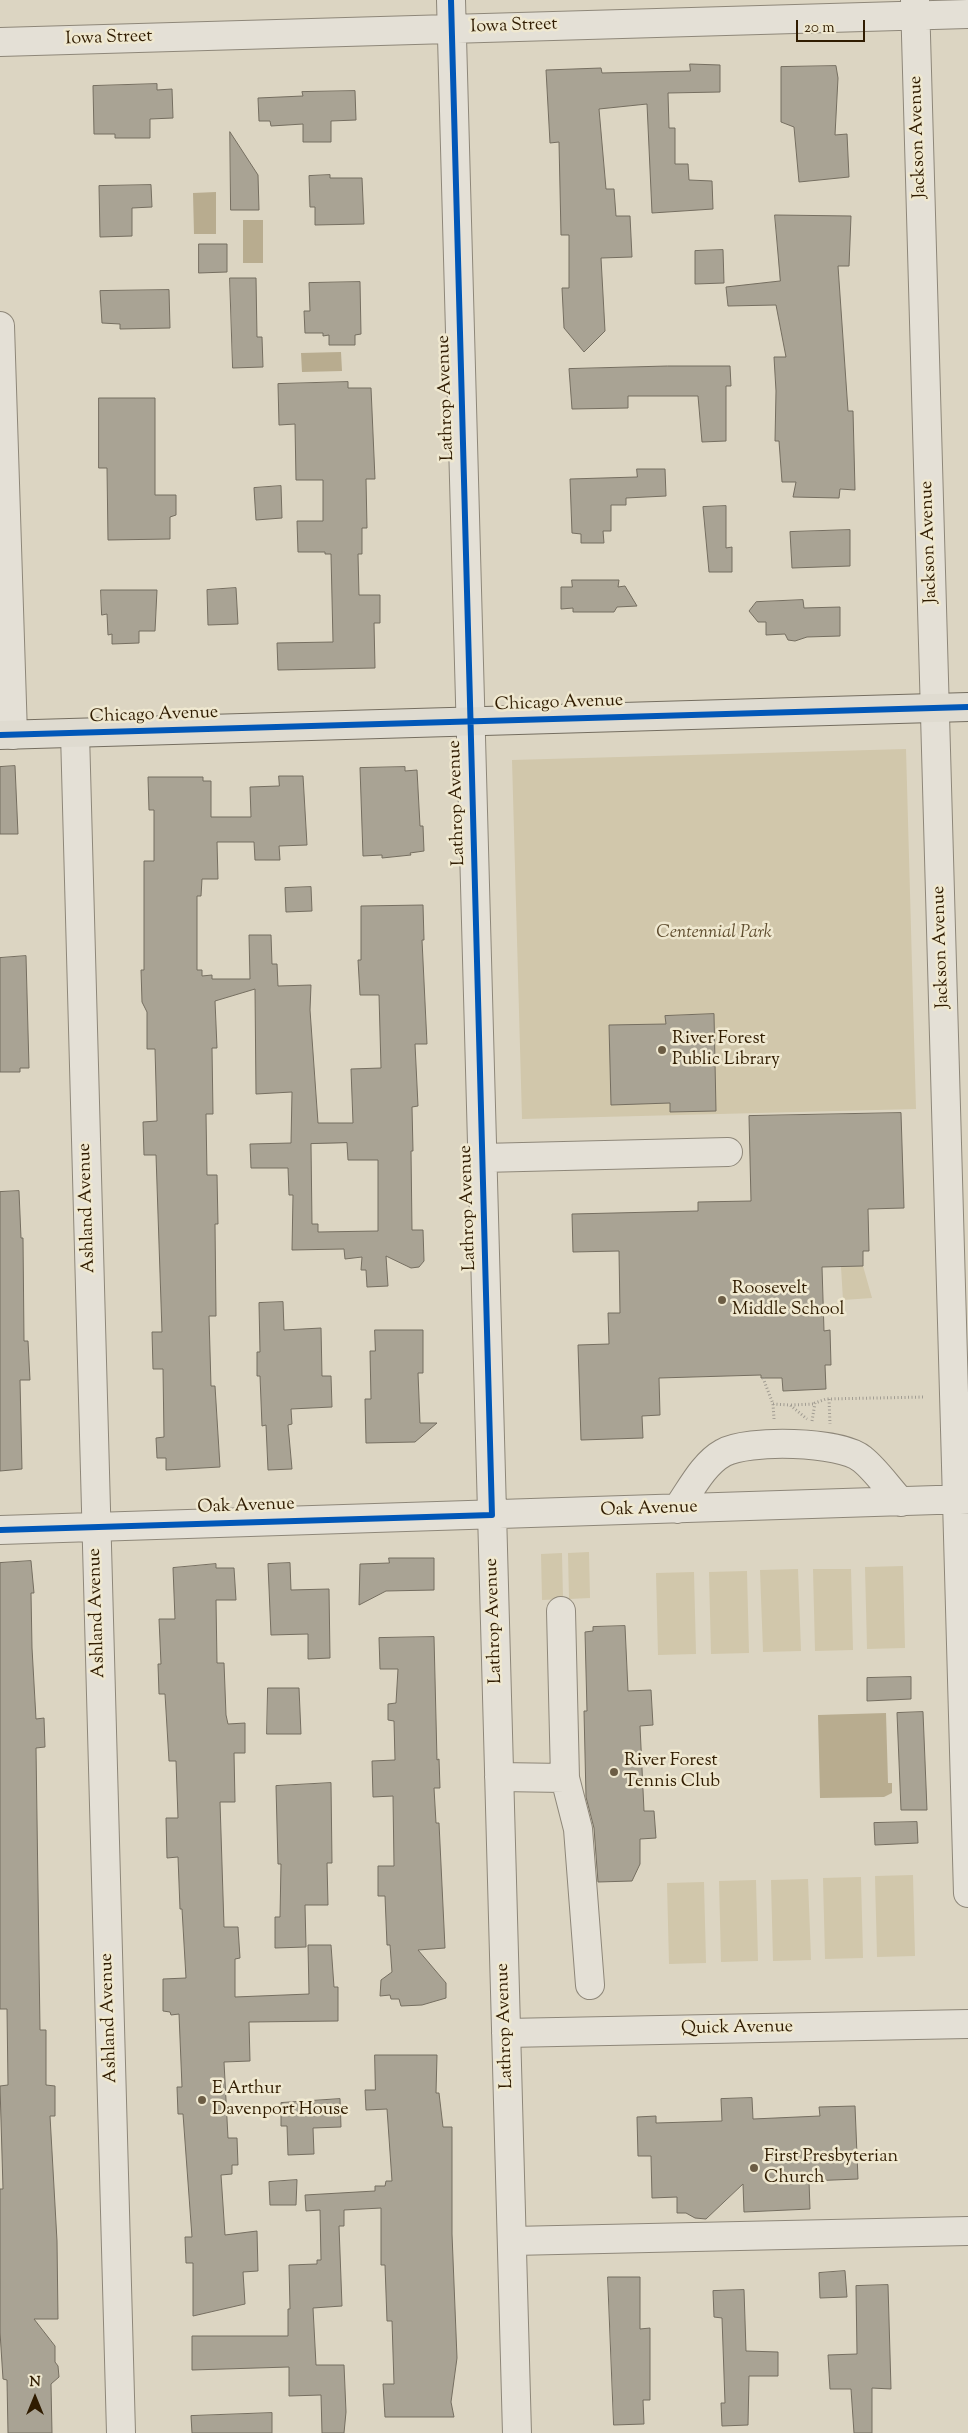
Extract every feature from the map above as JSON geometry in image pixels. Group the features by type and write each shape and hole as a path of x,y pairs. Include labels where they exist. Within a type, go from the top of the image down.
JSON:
{"main road":[{"name":"Chicago Avenue","path":"6,735 968,707"}],"street":[{"name":"Lathrop Avenue","path":"451,0 517,2433"},
{"name":"Iowa Street","path":"0,42 452,29 915,8 968,14"},
{"name":"Jackson Avenue","path":"915,8 935,708 963,1500 968,1893"},
{"path":"0,326 6,735"},
{"name":"Ashland Avenue","path":"75,733 121,2433"},
{"path":"482,1158 728,1152"},
{"path":"677,1509 709,1464 724,1452 744,1446 774,1445 827,1445 848,1451 862,1458 901,1502"},
{"name":"Oak Avenue","path":"0,1530 963,1500"},
{"path":"561,1611 565,1778 578,1829 590,1985"},
{"path":"499,1777 565,1778"},
{"name":"Quick Avenue","path":"506,2033 968,2024"},
{"path":"512,2241 968,2231"}],"path":[{"path":"773,1404 815,1404 826,1399 925,1397"},
{"path":"790,1405 801,1413 812,1427 812,1414 815,1404"}],"green space":[{"name":"Centennial Park","path":"906,749 916,1109 522,1119 512,760"},
{"path":"863,1266 872,1298 843,1300 841,1267"},
{"path":"589,1552 590,1598 569,1599 568,1553"},
{"path":"562,1553 563,1599 542,1600 541,1554"},
{"path":"903,1566 905,1648 867,1649 865,1567"},
{"path":"798,1569 801,1651 763,1652 760,1570"},
{"path":"813,1569 851,1569 853,1650 815,1651"},
{"path":"747,1571 749,1653 711,1654 709,1572"},
{"path":"694,1572 696,1654 658,1655 656,1573"},
{"path":"913,1875 915,1956 877,1957 875,1876"},
{"path":"861,1877 863,1958 825,1959 823,1878"},
{"path":"808,1879 811,1960 773,1961 771,1880"},
{"path":"756,1880 758,1961 721,1962 719,1881"},
{"path":"704,1882 706,1963 669,1964 667,1883"}],"shaded area":[{"path":"216,192 216,234 194,234 193,193"},
{"path":"243,220 263,220 263,263 243,263"},
{"path":"341,352 342,371 302,372 301,353"},
{"path":"886,1713 888,1783 892,1783 892,1793 884,1797 820,1798 818,1715"}],"building":[{"path":"690,64 720,65 720,92 668,93 669,128 675,128 675,164 688,164 689,180 712,181 713,209 652,213 647,104 599,109 606,189 614,189 616,216 630,216 632,257 601,258 605,331 584,352 564,328 562,288 569,288 569,235 561,235 559,142 550,143 546,70 601,68 602,73 690,71"},
{"path":"836,66 838,78 835,135 847,134 849,177 799,182 794,127 781,122 781,67"},
{"path":"157,84 157,90 172,89 173,118 150,119 150,138 115,138 115,134 94,134 93,86"},
{"path":"355,91 356,120 331,121 331,142 303,142 303,124 271,126 270,121 259,121 258,98 303,96 302,92"},
{"path":"230,132 258,175 259,210 231,210"},
{"path":"330,175 330,178 362,178 364,224 315,225 315,207 310,207 309,176"},
{"path":"151,185 152,207 132,208 132,236 100,237 99,186"},
{"path":"775,215 851,216 849,266 838,266 848,411 853,411 855,490 840,489 839,498 793,497 796,482 782,482 779,441 775,441 776,391 774,357 786,357 776,305 728,306 726,287 780,281"},
{"path":"199,244 227,244 227,272 199,273"},
{"path":"723,250 724,283 695,284 695,251"},
{"path":"230,278 256,278 257,337 262,337 263,367 233,368"},
{"path":"360,282 361,334 355,335 355,345 329,345 329,335 305,333 304,311 310,311 309,283"},
{"path":"169,290 170,328 120,329 120,324 102,323 100,291"},
{"path":"730,366 731,386 726,386 726,441 702,442 698,396 628,396 628,408 572,409 569,369"},
{"path":"348,382 348,388 371,388 375,479 366,479 367,528 362,528 362,554 358,554 359,595 380,595 380,623 374,623 375,668 278,670 277,643 333,642 331,554 325,554 325,552 298,552 297,521 323,521 323,480 296,480 295,424 279,425 278,384"},
{"path":"99,398 155,398 155,495 176,495 176,515 170,517 170,539 108,540 107,468 99,468"},
{"path":"637,469 665,469 666,496 626,498 626,505 611,505 611,531 603,531 604,543 581,543 581,534 572,533 570,479 637,477"},
{"path":"281,486 282,518 256,520 254,488"},
{"path":"726,506 726,548 732,547 732,572 709,572 703,507"},
{"path":"850,530 850,566 792,568 790,532"},
{"path":"572,580 619,580 618,587 625,586 637,606 617,607 614,612 573,612 573,608 561,609 561,587 572,587"},
{"path":"236,588 238,624 208,625 207,590"},
{"path":"101,590 157,590 155,631 139,631 139,643 112,644 112,634 108,635 107,614 102,615"},
{"path":"803,600 804,608 840,607 840,636 807,637 795,641 788,640 785,634 766,635 766,622 758,622 749,611 756,602"},
{"path":"15,766 18,834 0,834 0,767"},
{"path":"405,767 405,771 417,770 420,826 423,826 424,851 410,853 411,855 382,858 382,855 363,856 360,768"},
{"path":"279,776 303,776 307,845 279,846 280,860 255,860 254,842 217,842 218,879 202,879 201,896 197,896 197,970 202,970 202,976 212,975 212,979 250,979 249,935 271,935 272,964 277,964 278,986 311,985 310,1010 318,1123 353,1123 351,1069 381,1068 379,995 360,995 358,960 361,960 361,906 423,905 424,940 422,940 427,1044 415,1044 418,1106 412,1107 413,1151 411,1151 412,1230 423,1230 424,1261 419,1267 411,1268 386,1256 388,1286 367,1287 366,1270 361,1270 362,1257 345,1259 344,1249 292,1250 293,1195 289,1195 288,1168 251,1168 250,1144 291,1143 292,1092 256,1094 255,989 215,1001 217,1048 212,1048 213,1114 206,1114 207,1175 217,1175 218,1224 215,1224 216,1316 209,1316 211,1386 215,1386 220,1467 166,1470 166,1458 157,1458 156,1438 164,1437 163,1369 153,1369 152,1332 162,1332 156,1155 144,1155 143,1122 157,1121 155,1049 147,1049 147,1012 142,1002 141,970 144,970 144,861 154,861 154,810 149,810 148,777 203,777 203,781 211,781 211,817 251,817 250,787 279,786","holes":["347,1143 348,1160 378,1160 378,1231 318,1232 318,1224 312,1224 311,1144"]},
{"path":"311,887 312,911 286,912 285,888"},
{"path":"26,956 29,1068 20,1068 20,1072 0,1072 0,958"},
{"name":"River Forest Public Library","path":"714,1014 716,1111 670,1112 670,1103 611,1105 609,1025 666,1024 665,1016"},
{"path":"901,1113 904,1208 868,1209 869,1251 863,1251 863,1266 822,1267 824,1331 830,1330 831,1365 825,1365 826,1389 783,1391 782,1378 761,1378 761,1375 659,1378 660,1415 642,1416 643,1438 581,1440 578,1345 609,1344 608,1313 620,1313 619,1251 573,1252 572,1214 698,1211 698,1202 751,1201 749,1116"},
{"path":"19,1191 21,1238 23,1238 24,1341 28,1341 30,1380 20,1380 22,1469 0,1471 0,1192"},
{"path":"283,1302 284,1330 321,1328 322,1376 331,1376 332,1407 291,1409 292,1424 288,1425 292,1469 268,1470 266,1425 262,1426 260,1376 257,1376 257,1352 260,1352 259,1303"},
{"path":"375,1330 423,1330 423,1373 418,1373 420,1423 437,1423 415,1442 366,1443 365,1399 371,1399 370,1351 375,1351"},
{"path":"389,1558 434,1558 434,1590 386,1591 359,1605 360,1564 389,1563"},
{"path":"31,1561 34,1593 31,1593 36,1719 44,1718 45,1747 36,1748 40,2030 46,2030 46,2085 55,2086 55,2116 50,2116 57,2241 58,2319 34,2319 55,2346 55,2362 58,2366 59,2377 51,2384 52,2433 8,2433 7,2380 3,2379 0,2332 0,2189 3,2189 0,2086 8,2085 7,2009 0,2009 0,1563"},
{"path":"290,1563 291,1590 329,1589 330,1658 308,1659 308,1634 271,1635 268,1564"},
{"path":"216,1564 216,1568 234,1568 236,1600 216,1600 217,1663 224,1663 226,1715 228,1724 245,1723 245,1753 234,1753 235,1802 220,1802 224,1927 238,1927 240,1958 235,1959 235,1997 309,1994 308,1945 331,1945 334,1987 338,1987 338,2021 249,2022 250,2061 224,2062 228,2138 237,2138 238,2165 232,2165 232,2174 221,2175 225,2235 257,2231 258,2271 243,2272 245,2304 193,2316 193,2263 186,2263 185,2237 192,2237 183,2114 178,2114 177,2087 182,2087 179,2014 171,2015 170,2012 163,2011 163,1979 186,1978 178,1857 167,1858 166,1818 178,1818 176,1761 169,1761 165,1694 159,1694 158,1664 161,1664 159,1619 175,1619 173,1568"},
{"name":"River Forest Tennis Club","path":"625,1626 628,1691 651,1690 653,1725 640,1726 644,1811 654,1811 656,1838 640,1839 640,1864 632,1881 598,1882 594,1828 586,1797 584,1711 587,1711 585,1632 593,1631 593,1627"},
{"path":"434,1637 437,1760 439,1759 440,1788 434,1788 436,1823 439,1823 445,1948 418,1950 446,1983 446,1998 422,2005 401,2006 399,1999 391,1999 390,1995 380,1996 381,1980 392,1972 390,1945 387,1945 385,1896 378,1896 378,1866 394,1866 393,1796 373,1797 372,1761 395,1760 394,1721 388,1720 388,1704 396,1703 398,1669 380,1669 379,1638"},
{"path":"911,1677 911,1699 867,1701 867,1678"},
{"path":"268,1688 299,1688 301,1734 267,1734"},
{"path":"923,1712 927,1810 901,1810 897,1713"},
{"path":"331,1783 332,1863 327,1863 328,1905 305,1905 306,1947 275,1948 275,1917 280,1917 281,1864 278,1864 276,1786"},
{"path":"917,1822 918,1843 875,1845 874,1823"},
{"path":"375,2055 437,2055 436,2093 439,2093 443,2127 452,2127 452,2234 457,2358 451,2402 454,2417 385,2417 383,2384 394,2384 392,2321 387,2321 385,2265 381,2265 381,2208 344,2210 344,2226 339,2226 342,2306 313,2308 316,2365 344,2365 346,2412 344,2433 322,2433 321,2395 289,2396 289,2367 192,2370 192,2336 288,2336 288,2309 290,2309 289,2265 317,2264 317,2260 321,2260 320,2210 306,2211 305,2195 375,2191 375,2186 385,2186 386,2181 392,2181 387,2109 366,2110 365,2090 375,2090"},
{"name":"First Presbyterian Church","path":"752,2098 753,2119 820,2116 819,2107 855,2106 858,2179 809,2181 810,2209 744,2212 743,2184 706,2219 695,2218 686,2213 677,2213 677,2197 652,2198 651,2156 638,2156 637,2117 656,2116 656,2123 722,2121 721,2099"},
{"path":"340,2099 341,2127 313,2128 314,2154 288,2155 287,2126 281,2126 281,2103"},
{"path":"297,2180 296,2205 270,2205 269,2182"},
{"path":"845,2271 847,2297 820,2298 819,2273"},
{"path":"608,2277 640,2277 640,2329 650,2328 650,2400 643,2400 644,2424 614,2425"},
{"path":"888,2285 891,2389 872,2388 872,2433 854,2433 851,2389 830,2389 828,2355 857,2354 856,2286"},
{"path":"744,2290 746,2351 778,2352 778,2376 749,2376 748,2425 722,2426 721,2403 725,2403 722,2318 714,2317 713,2291"},
{"path":"272,2413 272,2433 192,2433 191,2416"}],"cycle path":[{"path":"0,1530 492,1515 451,0"},
{"path":"0,735 968,707"}],"place":[{"name":"River Forest Public Library","path":"662,1050"},
{"name":"Roosevelt Middle School","path":"722,1300"},
{"name":"River Forest Tennis Club","path":"614,1772"},
{"name":"E Arthur Davenport House","path":"202,2100"},
{"name":"First Presbyterian Church","path":"754,2168"}]}
